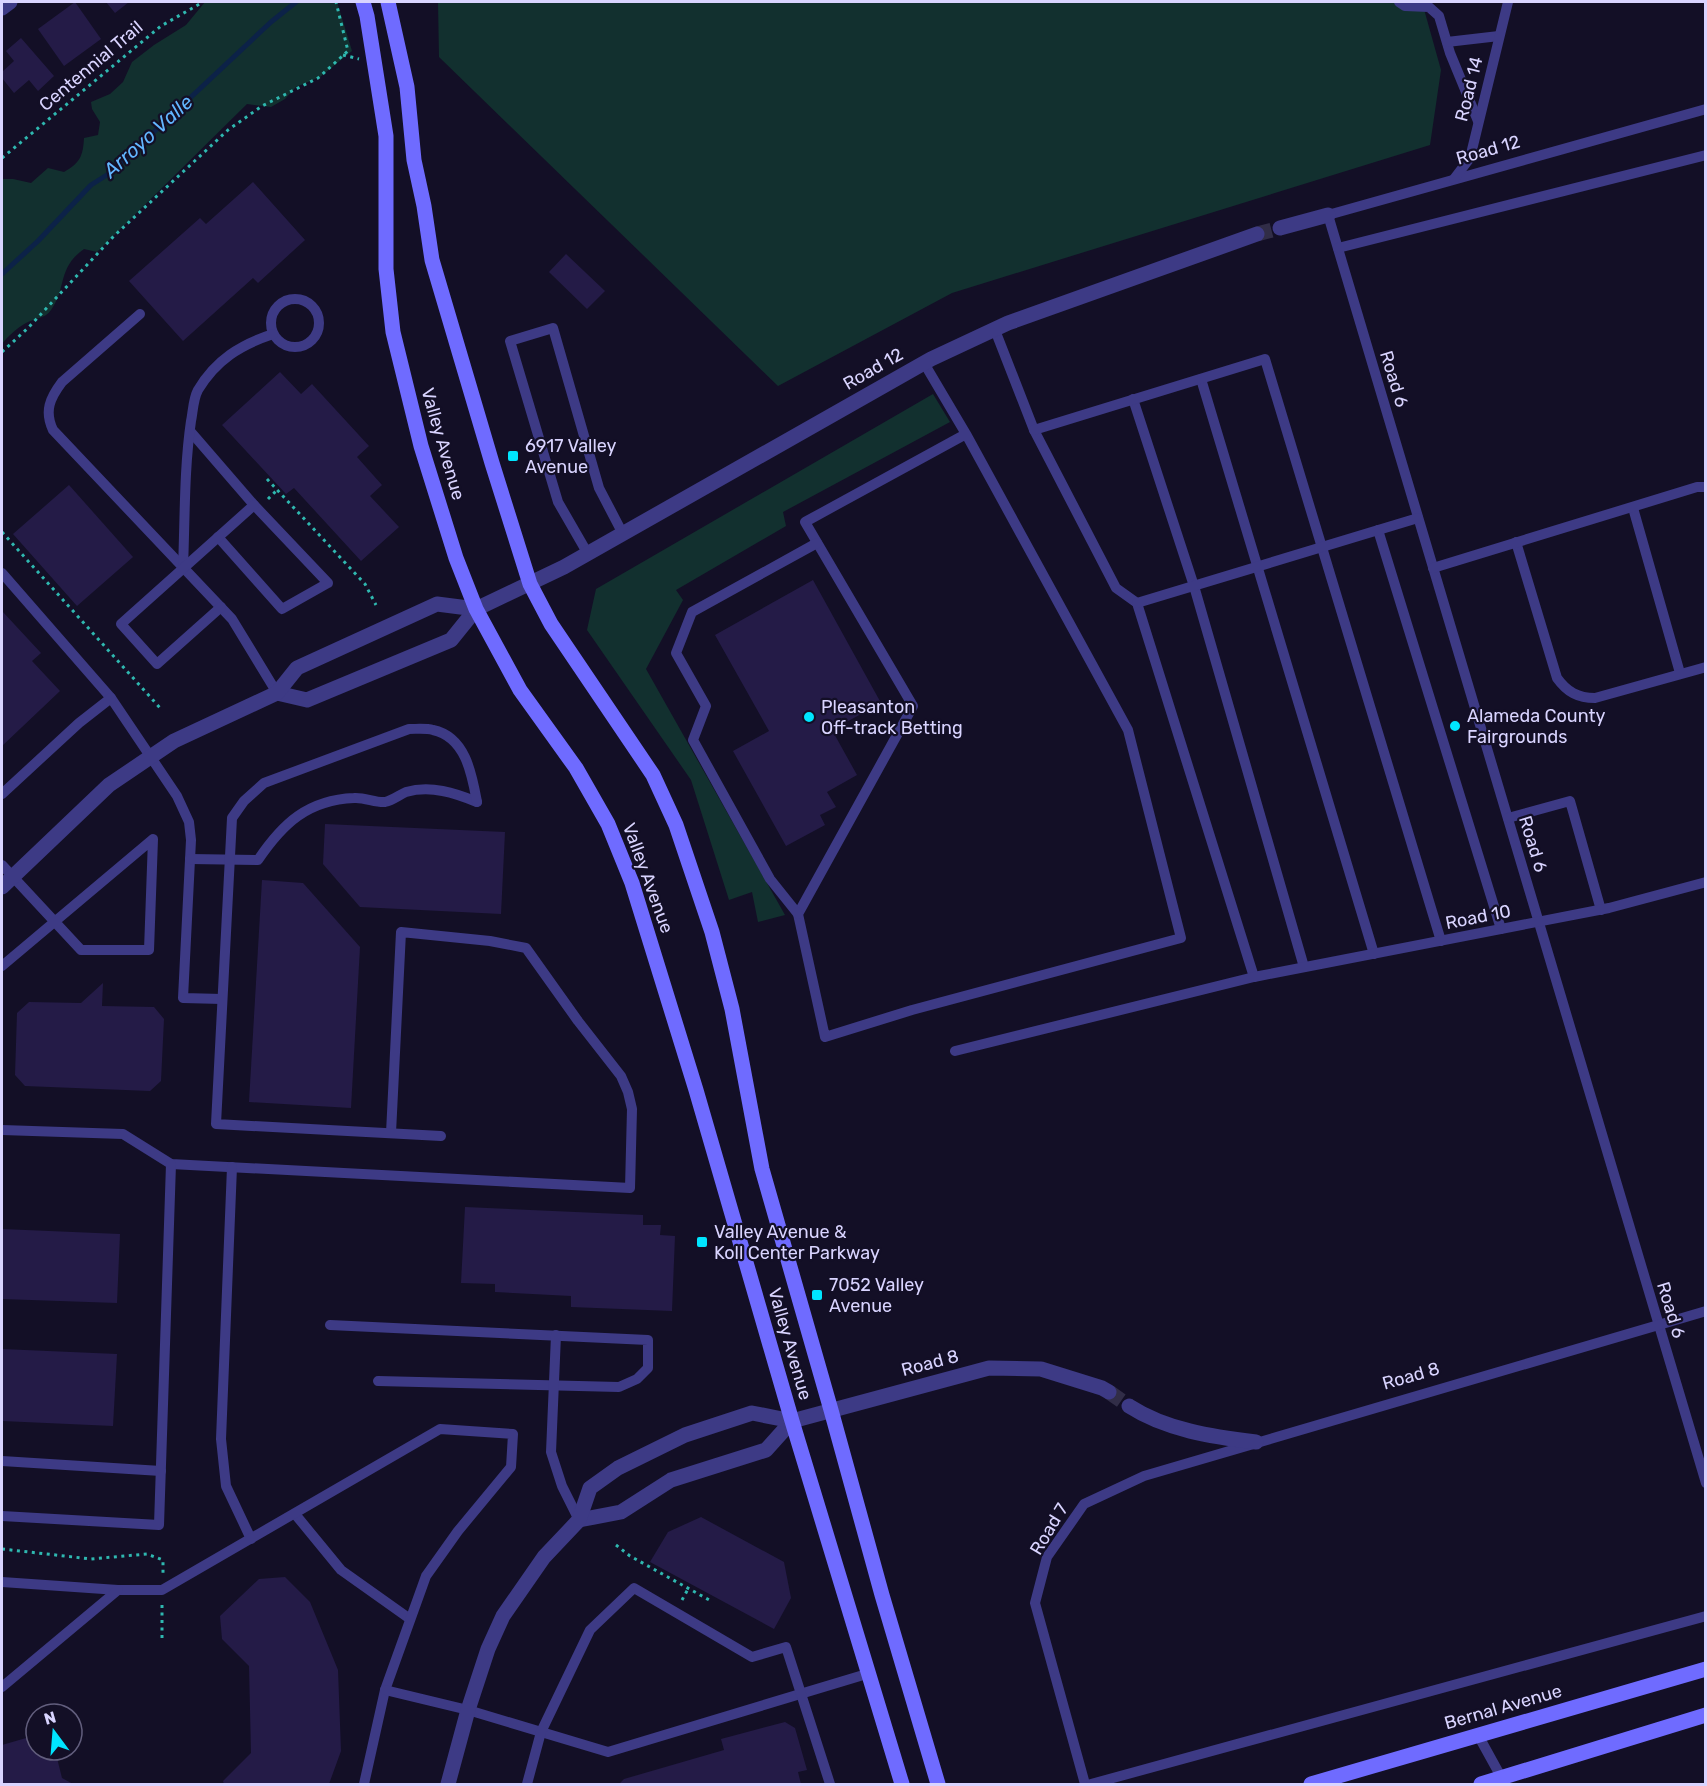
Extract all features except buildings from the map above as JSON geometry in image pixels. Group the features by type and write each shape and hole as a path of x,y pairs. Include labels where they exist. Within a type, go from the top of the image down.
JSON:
{"main road":[{"name":"Valley Avenue","path":"388,2 407,87 414,160 432,260 530,584 551,624 653,775 676,825 712,933 732,1009 762,1169 938,1785"},
{"name":"Valley Avenue","path":"365,9 386,136 386,269 393,332 421,447 456,558 476,609 520,690 576,768 608,824 632,883 696,1089 792,1421 902,1785"},
{"name":"Bernal Avenue","path":"1311,1785 1478,1734 1706,1669"},
{"path":"1481,1785 1503,1781 1706,1715"}],"street":[{"path":"2,8 10,2"},
{"name":"Road 12","path":"1280,228 1328,215"},
{"name":"Road 12","path":"476,609 588,554 924,363 994,330 1257,234"},
{"path":"7,882 109,785 150,755 207,725 277,693 297,668 437,604 476,609"},
{"path":"277,693 307,700 440,645 450,640 476,609"},
{"name":"Road 8","path":"792,1421 989,1368 1041,1369 1109,1392"},
{"name":"Road 8","path":"1129,1406 1137,1412 1176,1427 1218,1437 1257,1442"},
{"path":"448,1785 468,1710 488,1649 503,1616 543,1557 579,1520 590,1488 618,1467 685,1435 752,1413 792,1421"},
{"path":"579,1520 621,1512 671,1480 766,1450 792,1421"}],"lane":[{"path":"1399,2 1405,6 1429,7 1438,16 1479,121"},
{"name":"Road 14","path":"1454,179 1470,158 1508,2"},
{"path":"1447,42 1499,36"},
{"name":"Road 12","path":"1328,215 1706,109"},
{"path":"1338,248 1706,155"},
{"name":"Road 6","path":"1328,215 1706,1483"},
{"path":"294,299 303,301 312,306 317,314 319,324 317,333 304,345 296,348 287,346 279,342 273,334 270,325 272,316 276,307 284,302 294,299"},
{"path":"140,314 62,382 48,406 48,420 53,430 232,619 277,693"},
{"path":"588,554 558,502 510,341 553,328 599,488 623,534"},
{"path":"994,330 1034,430 1116,588 1137,603 1254,977"},
{"path":"183,567 190,431 197,392 228,354 250,342 273,334"},
{"path":"1034,430 1265,359 1441,941"},
{"path":"817,543 692,612 676,653 706,706 693,740 770,879 798,914 825,1037 912,1010 1181,939 1128,730 966,434 924,363"},
{"path":"1201,379 1374,954"},
{"path":"1133,399 1194,586 1304,967"},
{"path":"190,431 254,505 328,583 282,609 218,537"},
{"path":"798,914 913,706 805,522 966,434"},
{"path":"1433,568 1697,487 1706,488"},
{"path":"221,607 157,664 121,624 254,505"},
{"path":"1633,507 1680,673"},
{"path":"1137,603 1418,518"},
{"path":"1378,530 1501,929"},
{"path":"1516,542 1553,668 1563,687 1573,694 1584,698 1595,698 1706,667"},
{"path":"2,573 111,698 177,796 189,822 190,859 183,998 222,999"},
{"path":"2,794 79,723 111,698"},
{"path":"190,859 230,859 258,860 285,825 304,811 329,800 357,797 385,802 407,792 430,789 454,792 477,802 470,766 459,747 448,736 433,730 409,729 264,783 244,801 232,818 230,859 222,999 216,1124 441,1136"},
{"path":"1508,818 1570,801 1601,910"},
{"path":"2,864 7,882 55,921 81,950 149,950 153,839 55,921 2,966"},
{"name":"Road 10","path":"955,1051 1254,977 1601,910 1706,882"},
{"path":"2,1130 123,1134 171,1164 630,1188 632,1109 628,1092 621,1076 526,948 490,941 401,932 391,1133"},
{"path":"2,1516 159,1525 171,1164"},
{"path":"232,1167 221,1439 226,1486 251,1539"},
{"name":"Road 8","path":"1257,1442 1706,1311"},
{"path":"330,1325 648,1340 648,1368 637,1379 619,1387 378,1381"},
{"path":"555,1335 551,1452 562,1486 579,1520"},
{"path":"2,1582 118,1590 162,1590 440,1429 513,1434 510,1467 458,1531 426,1576 385,1690 364,1785"},
{"name":"Road 7","path":"1085,1785 1035,1603 1047,1557 1084,1504 1144,1476 1257,1442"},
{"path":"2,1461 161,1471"},
{"path":"295,1514 341,1570 410,1619"},
{"path":"527,1785 541,1732 590,1630 633,1588 752,1657 786,1647 830,1785"},
{"path":"2,1687 118,1590"},
{"path":"1091,1785 1706,1616"},
{"path":"385,1690 468,1710 608,1752 870,1674"},
{"path":"1478,1734 1503,1781"}],"path":[{"name":"Centennial Trail","path":"2,159 161,26 203,2"},
{"path":"2,352 28,328 114,236 228,130 262,106 318,78 348,51 336,2"},
{"path":"267,479 365,584 376,605"},
{"path":"2,532 161,709"},
{"path":"616,1545 630,1556 711,1601"},
{"path":"2,1549 91,1559 147,1554 164,1560 162,1638"}],"green space":[{"path":"205,2 337,2 352,51 320,77 296,87 285,99 271,107 247,104 97,252 84,249 75,256 66,271 51,310 46,315 19,327 2,344 2,179 31,183 48,168 64,172 74,165 83,150 84,138 98,135 100,122 92,109 91,102 110,94 123,82 132,62 186,25"},
{"path":"438,2 1422,2 1441,70 1430,145 952,293 778,386 439,57"},
{"path":"933,394 950,422 783,512 786,526 676,590 683,600 646,669 785,915 758,922 752,892 729,900 691,780 587,630 596,589"}],"waterway":[{"name":"Arroyo Valle","path":"2,274 38,241 91,185 110,173 271,22 296,2"}],"tunnel":[{"path":"1257,234 1280,228"},
{"path":"1109,1392 1129,1406"}],"place":[{"name":"6917 Valley Avenue","path":"513,456"},
{"name":"Pleasanton Off-track Betting","path":"809,717"},
{"name":"Alameda County Fairgrounds","path":"1455,726"},
{"name":"Valley Avenue & Koll Center Parkway","path":"702,1242"},
{"name":"7052 Valley Avenue","path":"817,1295"}]}
